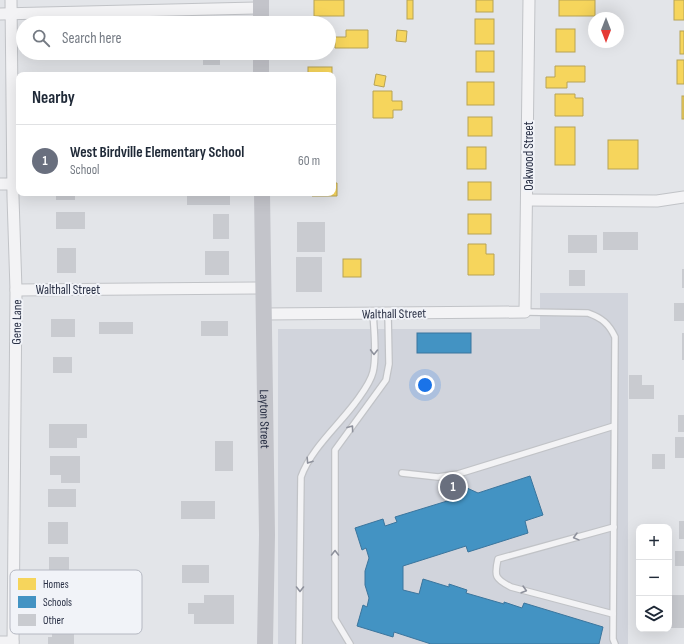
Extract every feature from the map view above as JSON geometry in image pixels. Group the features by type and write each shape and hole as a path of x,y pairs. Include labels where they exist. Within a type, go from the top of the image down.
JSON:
{"street":[{"name":"Gene Lane","path":"11,0 6,14 16,290 14,570"},
{"name":"Oakwood Street","path":"525,312 529,0"},
{"path":"6,14 261,10"},
{"path":"261,60 262,72"},
{"path":"0,184 13,184"},
{"name":"Layton Street","path":"262,196 267,535 265,644"},
{"path":"527,200 657,201 684,197"},
{"name":"Walthall Street","path":"16,290 263,288"},
{"name":"Walthall Street","path":"264,314 525,312"},
{"path":"0,642 13,643"}],"lane":[{"path":"525,312 588,313 605,321 611,329 614,337 613,640 615,644"},
{"path":"300,644 301,477 304,468 319,446 368,385 374,370 373,313"},
{"path":"350,644 335,619 335,450 386,380 389,364 388,313"},
{"path":"402,473 438,477 458,474 614,426"},
{"path":"613,614 511,587 500,581 495,572 498,559 614,527"}],"shaded area":[{"path":"540,293 628,293 628,644 278,644 278,329 540,329"}],"building: Homes":[{"path":"314,0 344,0 344,16 314,16"},
{"path":"407,0 413,0 413,19 407,19"},
{"path":"476,0 493,0 493,12 476,12"},
{"path":"559,0 595,0 595,12 588,12 588,16 559,16"},
{"path":"674,0 684,0 684,20 674,20"},
{"path":"475,19 494,19 494,44 475,44"},
{"path":"556,29 575,29 575,52 556,52"},
{"path":"346,30 368,30 368,48 336,48 336,37 346,37"},
{"path":"397,30 407,31 406,42 396,41"},
{"path":"680,31 684,31 684,54 680,54"},
{"path":"476,51 494,51 494,72 476,72"},
{"path":"677,60 684,60 684,84 677,84"},
{"path":"555,66 585,66 585,82 567,82 567,88 546,88 546,77 555,77"},
{"path":"308,67 332,67 332,72 308,72"},
{"path":"376,74 386,76 384,87 374,85"},
{"path":"467,82 494,82 494,105 467,105"},
{"path":"373,91 392,91 392,101 402,101 402,110 393,110 393,118 373,118"},
{"path":"555,94 575,94 575,98 583,98 583,116 555,116"},
{"path":"682,96 684,96 684,119 682,119"},
{"path":"468,117 492,117 492,136 468,136"},
{"path":"555,127 575,127 575,165 555,165"},
{"path":"608,140 638,140 638,169 608,169"},
{"path":"467,147 486,147 486,169 467,169"},
{"path":"468,182 491,182 491,200 468,200"},
{"path":"336,183 337,183 336,196"},
{"path":"468,214 491,214 491,234 468,234"},
{"path":"468,244 486,244 486,254 494,254 494,275 468,275"},
{"path":"343,259 361,259 361,277 343,277"}],"building: Schools":[{"path":"417,333 471,333 471,353 417,353"},
{"path":"530,476 543,515 525,521 528,533 468,552 466,546 403,566 403,590 419,594 423,579 449,587 449,584 467,590 466,593 504,604 504,602 522,608 524,603 603,627 599,644 431,644 394,632 393,637 357,626 363,605 367,607 369,598 365,585 365,571 369,558 366,548 362,550 355,528 383,519 385,526 397,522 395,517 457,498 457,500 460,499 467,488 478,493"}],"building: Other":[{"path":"203,60 220,60 220,65 203,65"},
{"path":"56,196 75,196 75,200 56,200"},
{"path":"187,196 230,196 230,205 187,205"},
{"path":"56,212 85,212 85,229 56,229"},
{"path":"213,214 229,214 229,239 213,239"},
{"path":"297,222 325,222 325,252 297,252"},
{"path":"603,232 638,232 638,250 603,250"},
{"path":"568,235 597,235 597,253 568,253"},
{"path":"57,248 76,248 76,273 57,273"},
{"path":"205,251 229,251 229,275 205,275"},
{"path":"296,257 322,257 322,292 296,292"},
{"path":"682,269 684,269 684,288 682,288"},
{"path":"569,270 585,270 585,286 569,286"},
{"path":"674,303 684,303 684,321 674,321"},
{"path":"51,319 75,319 75,337 51,337"},
{"path":"201,321 228,321 228,336 201,336"},
{"path":"99,322 133,322 133,334 99,334"},
{"path":"682,333 684,333 684,360 682,360"},
{"path":"53,357 72,357 72,373 53,373"},
{"path":"629,375 642,375 642,385 654,385 654,399 629,399"},
{"path":"678,415 684,415 684,432 678,432"},
{"path":"49,424 87,424 87,438 77,438 77,448 49,448"},
{"path":"675,437 684,437 684,458 675,458"},
{"path":"215,441 233,441 233,471 215,471"},
{"path":"652,454 665,454 665,469 652,469"},
{"path":"50,456 80,456 80,483 61,483 61,475 50,475"},
{"path":"48,489 76,489 76,507 48,507"},
{"path":"181,501 215,501 215,519 181,519"},
{"path":"679,521 684,521 684,539 679,539"},
{"path":"48,522 68,522 68,544 48,544"},
{"path":"675,551 684,551 684,566 675,566"},
{"path":"49,557 69,557 69,570 49,570"},
{"path":"182,565 209,565 209,583 182,583"},
{"path":"204,595 234,595 234,624 194,624 194,614 188,614 188,603 204,603"},
{"path":"672,595 684,595 684,628 672,628"},
{"path":"52,634 74,634 74,644 48,644 48,637 52,637"}],"place":[{"name":"West Birdville Elementary School","path":"453,487"}]}
